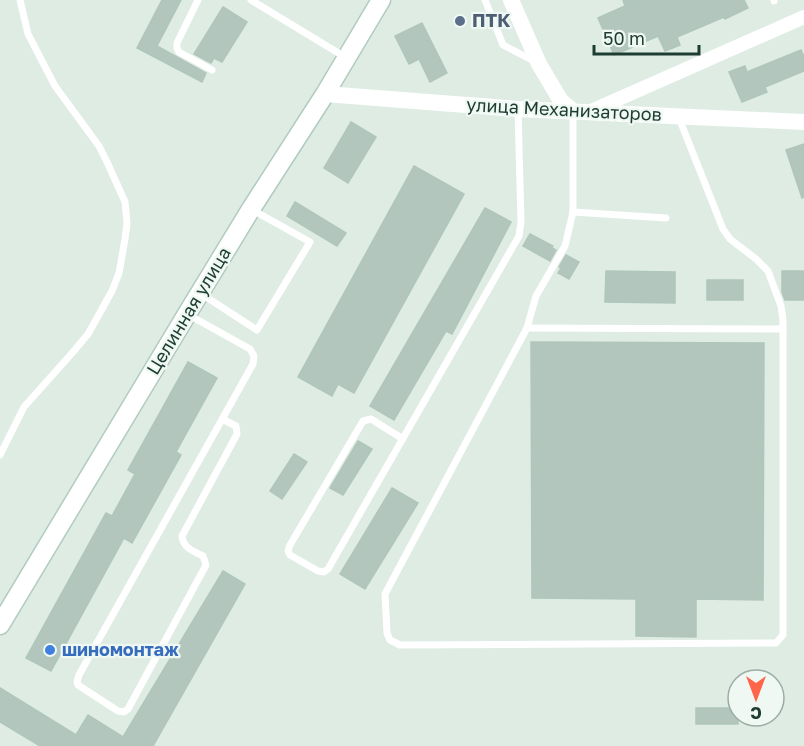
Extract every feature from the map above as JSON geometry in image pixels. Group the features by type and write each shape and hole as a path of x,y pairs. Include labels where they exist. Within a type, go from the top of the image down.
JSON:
{"main road":[{"name":"Целинная улица","path":"0,625 251,209 325,94 381,0"}],"street":[{"path":"511,0 540,64 561,101 581,111 804,17"},
{"name":"улица Механизаторов","path":"325,94 518,109 804,122"}],"lane":[{"path":"0,455 24,406 88,333 112,291 119,273 126,223 125,202 107,162 99,146 55,86 28,34 20,0"},
{"path":"198,0 177,43 177,48 179,52 212,70"},
{"path":"251,0 347,58"},
{"path":"485,0 503,45 540,64"},
{"path":"403,439 371,419 363,421 290,545 288,550 290,555 318,571 324,572 328,569 403,439 519,236 521,222 518,109"},
{"path":"581,111 573,212 565,246 536,296 527,328 385,594 387,633 395,644 776,643 783,635 783,329 781,306 768,271 730,239 723,229 678,116"},
{"path":"201,292 257,330 310,242 251,209"},
{"path":"573,212 666,218"},
{"path":"187,314 250,349 254,356 253,363 78,675 78,686 118,711 124,712 128,709 206,565 203,556 183,544 182,536 237,434 236,426 222,419"},
{"path":"527,328 783,329"}],"building":[{"path":"162,0 181,0 157,46 206,73 202,82 137,48"},
{"path":"623,0 744,0 748,8 677,37 680,45 665,51 658,36 614,55 598,18 625,6"},
{"path":"223,7 247,22 222,62 214,58 211,63 194,54"},
{"path":"422,23 447,73 430,82 419,59 409,64 395,36"},
{"path":"801,50 804,57 804,71 765,87 767,92 742,102 729,72 745,66 747,72"},
{"path":"351,122 376,137 348,183 324,168"},
{"path":"804,144 804,197 802,198 786,150"},
{"path":"414,166 464,194 354,393 338,384 332,396 298,377"},
{"path":"295,202 346,233 337,246 287,216"},
{"path":"485,208 511,222 452,334 446,331 394,420 370,406"},
{"path":"530,234 553,246 552,248 556,250 550,261 523,246"},
{"path":"566,255 579,262 569,279 558,273"},
{"path":"606,271 675,272 675,303 605,302"},
{"path":"782,271 804,271 804,300 785,300 782,292"},
{"path":"707,280 743,280 743,300 707,300"},
{"path":"531,342 764,343 763,600 696,599 696,637 636,636 636,599 532,598"},
{"path":"188,362 217,378 176,452 181,455 132,543 124,538 51,671 26,658 106,513 112,516 135,474 128,470"},
{"path":"358,441 372,449 343,495 330,488"},
{"path":"294,454 307,462 282,499 270,491"},
{"path":"392,488 418,503 365,589 340,574"},
{"path":"223,571 245,584 153,746 40,746 0,722 0,688 76,735 88,715 123,737"},
{"path":"696,708 726,708 726,724 696,724"}],"place":[{"name":"ПТК","path":"460,21"},
{"name":"шиномонтаж","path":"50,650"}]}
